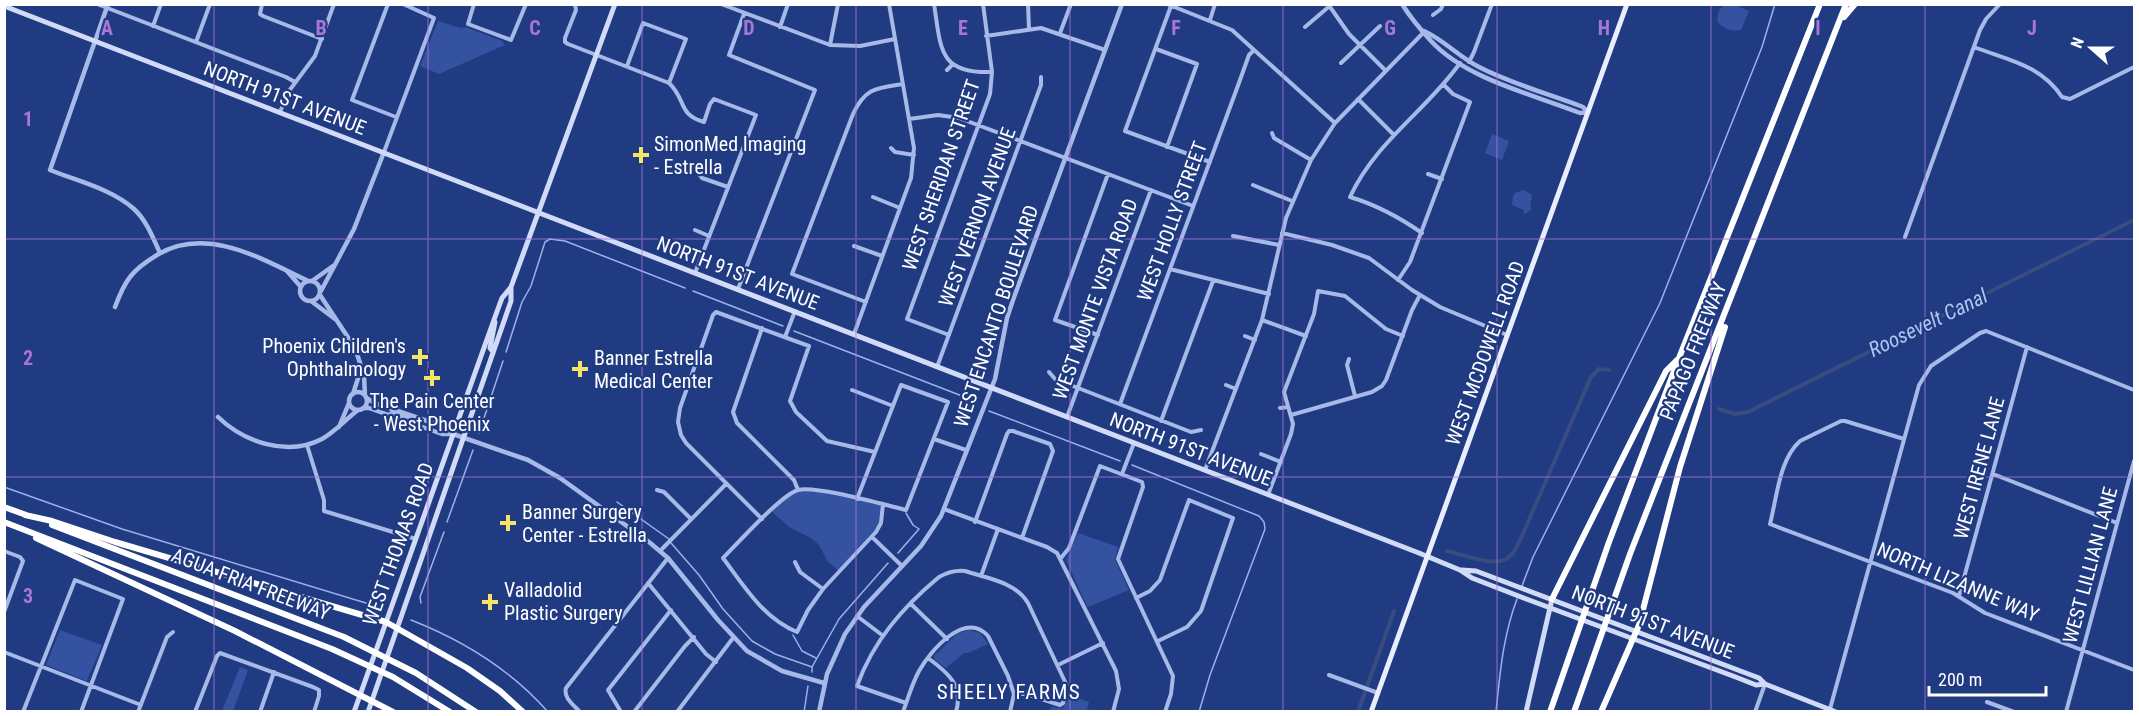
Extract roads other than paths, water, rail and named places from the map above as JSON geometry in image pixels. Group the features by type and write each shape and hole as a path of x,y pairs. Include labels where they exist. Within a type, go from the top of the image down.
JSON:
{"highway":[{"name":"PAPAGO FREEWAY","path":"1550,711 1609,542 1679,358 1815,18 1818,4"},
{"name":"PAPAGO FREEWAY","path":"1574,711 1630,554 1846,4"},
{"path":"1840,22 1855,4"},
{"path":"1601,711 1637,631 1680,467 1715,362 1735,291"},
{"path":"1552,599 1666,371 1679,358"},
{"name":"AGUA FRIA FREEWAY","path":"4,507 362,645 430,681 476,711"},
{"path":"25,514 386,622 484,679 523,711"},
{"name":"AGUA FRIA FREEWAY","path":"4,522 357,659 393,677 450,711"},
{"path":"20,528 46,543 117,574 245,636 393,711"}],"main road":[{"name":"WEST THOMAS ROAD","path":"368,711 511,301 511,287 615,4"},
{"name":"WEST MCDOWELL ROAD","path":"1371,711 1627,4"},
{"name":"NORTH 91ST AVENUE","path":"6,6 1427,556 1510,593 1756,685 1765,684"},
{"name":"WEST THOMAS ROAD","path":"354,711 502,298 511,287"},
{"path":"475,372 485,358 493,352 490,348 495,317"},
{"path":"424,516 432,525"},
{"name":"NORTH 91ST AVENUE","path":"1460,570 1476,571 1552,599 1759,678 1765,684 1836,711"},
{"path":"1526,711 1552,599"}],"street":[{"path":"98,4 295,82"},
{"path":"153,26 161,4"},
{"path":"196,42 210,4"},
{"path":"262,4 260,14 322,39"},
{"path":"280,112 289,91 315,56 334,4"},
{"path":"388,4 352,100 396,117"},
{"path":"311,301 316,299 320,293 352,233 434,18 403,4"},
{"path":"474,4 468,24 511,40 526,4"},
{"path":"721,4 830,45 860,46 895,39"},
{"path":"780,27 788,4"},
{"path":"830,45 838,4"},
{"path":"854,334 913,174 914,155 909,119 889,4"},
{"path":"934,4 940,45 952,64 962,70 992,72"},
{"name":"WEST SHERIDAN STREET","path":"949,335 907,319 990,94 992,72 984,4"},
{"path":"1028,4 1029,29"},
{"path":"1060,33 1071,4"},
{"name":"WEST ENCANTO BOULEVARD","path":"819,711 824,683 836,651 857,616 926,540 944,509 992,388 1012,300 1122,4"},
{"path":"1210,20 1215,4"},
{"path":"1402,4 1430,40 1460,63 1580,112 1588,112"},
{"path":"1433,15 1441,9 1443,4"},
{"path":"1469,62 1492,4"},
{"path":"1905,237 1974,47 1986,19 2000,4"},
{"path":"576,5 565,42 669,82 679,95 688,116 704,122 714,99 756,115 695,273"},
{"path":"1210,162 1125,131 1169,5 1232,30 1335,123"},
{"path":"1305,27 1329,5 1348,34 1385,70"},
{"path":"107,6 50,170 119,198 135,210 148,227 160,253"},
{"path":"738,290 815,90 729,55 744,14"},
{"path":"627,66 643,23 686,39 669,82"},
{"path":"1341,63 1380,26"},
{"path":"986,36 1041,27 1105,50"},
{"path":"1424,32 1433,35 1484,73"},
{"path":"1204,470 1262,320 1282,233 1292,201 1311,160 1335,123 1424,32"},
{"path":"1974,47 2035,70 2052,83 2062,97 2070,99 2134,67"},
{"path":"1155,49 1197,64 1167,147"},
{"name":"WEST HOLLY STREET","path":"1120,404 1249,55 1254,50"},
{"path":"1422,233 1397,216 1370,203 1350,197 1369,162 1460,63"},
{"path":"947,70 952,64"},
{"name":"WEST VERNON AVENUE","path":"937,367 1021,141 1041,85 1041,77"},
{"path":"866,302 792,273 864,91 903,84"},
{"path":"1398,280 1408,266 1422,233 1470,102 1453,94 1443,84"},
{"path":"1358,99 1394,135"},
{"path":"909,119 945,115 1193,206"},
{"path":"1272,133 1274,138 1311,160"},
{"path":"891,148 895,152 914,155"},
{"path":"697,171 702,178 728,188"},
{"path":"1098,335 1055,320 1108,174"},
{"path":"1428,174 1442,179"},
{"path":"1253,185 1292,201"},
{"name":"WEST MONTE VISTA ROAD","path":"1067,418 1151,190"},
{"path":"873,197 900,208"},
{"path":"695,230 710,236"},
{"path":"1282,233 1356,252 1374,261 1420,295 1461,317 1508,335"},
{"path":"1233,236 1279,246"},
{"path":"115,307 130,274 142,264 177,245 207,242 222,245 318,284 320,293 335,319 352,341 361,369 366,404 347,422 320,440 307,445 283,447 261,442 237,432 218,417"},
{"path":"854,246 882,256"},
{"path":"333,266 301,287 300,293 303,298 311,301 335,319"},
{"path":"1170,269 1269,294"},
{"path":"287,271 301,287"},
{"path":"1161,421 1213,281"},
{"path":"1268,495 1293,424 1284,392 1314,314 1318,291 1345,296 1386,328 1403,336"},
{"path":"1290,415 1377,390 1386,380 1412,310 1420,295"},
{"path":"785,337 795,311"},
{"path":"762,519 686,442 681,435 678,422 680,408 716,312 808,346 790,401 795,412 827,441 875,452"},
{"path":"1262,320 1306,336"},
{"path":"762,328 733,412 740,426 794,480 798,490"},
{"path":"1830,709 1918,385 1930,366 1980,333 1986,332 2134,390"},
{"path":"1245,336 1255,340"},
{"name":"WEST IRENE LANE","path":"1959,596 2027,347"},
{"path":"1349,359 1347,365 1355,396"},
{"path":"339,427 361,369"},
{"path":"1049,372 1055,379 1161,421 1191,432 1201,430"},
{"path":"857,498 901,385 948,402 906,510 883,504 857,498 813,489 798,490 786,496 723,558 764,611 778,622 797,632 823,589 872,537 881,523 883,504"},
{"path":"1226,385 1236,389"},
{"path":"852,390 893,406"},
{"path":"353,394 361,392 379,404"},
{"path":"366,395 371,402 445,427 453,434 463,438 515,454 560,478 668,558 733,638 747,651 771,666 824,683"},
{"path":"350,403 353,408 369,408 442,434 453,434"},
{"path":"1280,408 1288,407"},
{"path":"389,415 392,413 420,418"},
{"name":"NORTH LIZANNE WAY","path":"1904,440 1845,420 1800,441 1794,446 1786,462 1770,524 1959,596 1985,613 2134,670"},
{"path":"975,522 1009,431 1013,431 1052,447 1053,451 1022,538"},
{"path":"934,439 966,450"},
{"path":"1122,474 1134,443"},
{"path":"307,445 324,500 324,511 416,539"},
{"path":"1262,454 1281,462"},
{"name":"WEST LILLIAN LANE","path":"2066,711 2134,461"},
{"path":"1061,558 1069,548 1100,466 1142,482 1143,487 1118,559 1173,676 1172,694 1165,711"},
{"path":"1993,474 2117,523"},
{"path":"660,551 726,483"},
{"path":"657,490 664,492 691,519"},
{"path":"1136,598 1150,591 1160,580 1189,500 1229,514 1233,518 1197,618 1187,627 1158,641"},
{"path":"944,509 1052,549 1061,558 1119,678 1119,689 1113,711"},
{"path":"981,576 998,530"},
{"path":"872,537 903,567"},
{"path":"4,551 20,557 23,561 4,612"},
{"path":"580,711 566,698 564,693 566,688 668,558"},
{"path":"795,562 800,572 823,589"},
{"path":"860,693 870,656 882,635 934,580 946,573 965,571 1013,587 1021,593 1028,603 1067,686 1063,703 1060,705 1026,694 1014,693"},
{"path":"23,711 75,580 123,599 81,711"},
{"path":"648,583 706,654 716,662"},
{"path":"911,604 946,639"},
{"path":"621,711 608,690 671,610"},
{"path":"857,616 882,635"},
{"path":"903,711 916,676 928,658 946,639 964,626 983,631 992,642 1014,693 1010,711"},
{"path":"138,711 166,638 173,632"},
{"path":"634,711 694,637"},
{"path":"677,711 733,638"},
{"path":"1058,665 1103,643"},
{"path":"4,652 141,705"},
{"path":"195,711 220,653 319,690 314,711"},
{"path":"928,658 947,673 956,685 959,698 956,711"},
{"path":"260,711 274,672"},
{"path":"1329,675 1378,693"},
{"path":"1755,711 1765,684"},
{"path":"860,687 906,703"},
{"path":"1987,702 2014,711"}],"waterway":[{"path":"1522,586 1533,557 1660,303 1762,47 1775,4"},
{"name":"Roosevelt Canal","path":"1719,409 1735,414 1748,412 2134,220"},
{"path":"506,352 545,242 550,239 565,241 685,288"},
{"path":"693,291 783,326"},
{"path":"794,331 975,401"},
{"path":"479,433 503,361"},
{"name":"Roosevelt Canal","path":"1447,551 1496,562 1511,555 1522,536 1591,377 1599,369 1609,370"},
{"path":"989,411 1120,461"},
{"path":"447,522 473,450"},
{"path":"1132,465 1259,516 1264,522 1265,529 1210,675 1199,712"},
{"path":"4,487 122,529 379,607"},
{"path":"617,502 669,539"},
{"path":"898,553 919,529 913,525 906,513"},
{"path":"421,603 420,597 444,532"},
{"path":"671,543 699,575 723,609 752,641 775,654 812,667"},
{"path":"812,672 812,667 839,619 888,563"},
{"path":"1496,712 1505,641 1517,599"},
{"name":"Roosevelt Canal","path":"1358,712 1394,611"},
{"path":"411,620 449,637 485,658 518,683 548,712"},
{"path":"793,635 802,651 816,658"},
{"path":"804,712 808,686"}],"place":[{"name":"SimonMed Imaging - Estrella","path":"641,155"},
{"name":"Phoenix Children's Ophthalmology","path":"420,357"},
{"name":"Banner Estrella Medical Center","path":"580,369"},
{"name":"The Pain Center - West Phoenix","path":"432,378"},
{"name":"Banner Surgery Center - Estrella","path":"508,523"},
{"name":"Valladolid Plastic Surgery","path":"490,602"}],"district":[{"name":"SHEELY FARMS","path":"1009,692"}]}
